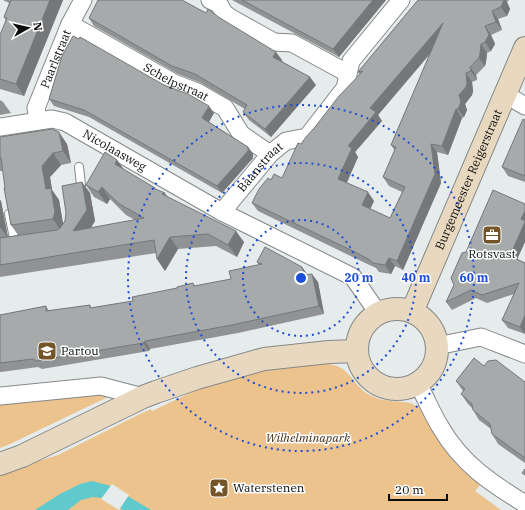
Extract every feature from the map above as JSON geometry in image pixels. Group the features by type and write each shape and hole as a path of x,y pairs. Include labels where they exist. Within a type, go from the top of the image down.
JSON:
{"street":[{"name":"Paarlstraat","path":"38,120 36,108 70,24 83,0"},
{"path":"210,0 219,4 224,13 231,18 274,42 292,43 347,73"},
{"name":"Baanstraat","path":"222,212 270,154 286,141 307,137 345,88 347,73 351,61 394,2"},
{"name":"Schelpstraat","path":"70,24 174,83 197,92 225,108 241,134 270,154"},
{"name":"Burgemeester Reigerstraat","path":"412,312 525,48"},
{"path":"505,94 525,106"},
{"name":"Nicolaasweg","path":"0,126 52,119 65,122 222,212 353,278 378,313"},
{"path":"389,309 401,309 412,312 422,317 430,325 437,346 436,358 431,370 418,384 401,389 388,388 376,383 366,375 360,364 357,351 358,340 362,329 369,320 378,313 389,309"},
{"path":"437,346 481,337 525,354"},
{"path":"0,464 22,456 144,397 197,378 264,359 329,352 357,351"},
{"path":"418,384 440,428 456,450 475,470 494,485 525,504"},
{"path":"0,396 101,386 144,397"}],"lane":[{"path":"68,191 81,188 82,185 79,167"},
{"path":"7,204 11,243 29,241"}],"green space":[{"name":"Wilhelminapark","path":"326,363 343,369 359,387 372,396 382,400 409,403 419,406 435,435 458,465 480,485 475,491 501,510 0,510 0,473 58,455 140,414 151,409 152,411 194,391 248,373"},
{"path":"93,395 110,396 0,448 0,402"}],"water":[{"path":"92,481 111,486 151,510 123,510 102,498 93,497 81,500 68,510 35,510 60,494 80,484"}],"pier":[{"path":"112,484 129,495 119,510 101,499"}],"building":[{"path":"11,0 50,0 16,84 0,79 0,35 7,18 4,17"},
{"path":"98,0 182,0 206,13 208,9 276,52 273,57 310,77 265,129 243,112 247,105 195,74 172,66 89,18"},
{"path":"242,0 373,0 333,49"},
{"path":"418,0 504,0 501,7 492,11 496,22 485,26 489,35 485,42 481,44 479,58 470,67 471,71 466,73 466,87 459,95 461,102 458,109 456,109 442,146 431,144 435,174 397,261 389,258 385,265 373,263 357,253 252,203 259,189 268,178 271,180 274,174 282,178 298,143 301,144 339,96 363,71 358,72","holes":["443,23 391,145 396,147 383,177 405,187 390,218 362,205 368,192 338,179 352,148 348,146 376,112 370,108"]},
{"path":"73,36 79,39 80,37 164,85 188,94 209,106 202,118 248,147 248,151 217,186 84,110 49,99 62,56"},
{"path":"523,119 525,120 525,176 502,167"},
{"path":"52,129 59,132 63,151 53,153 42,166 46,189 51,188 55,212 53,219 11,225 0,158 0,137"},
{"path":"105,152 117,160 115,164 155,188 153,188 165,193 162,194 236,231 228,245 208,234 170,237 157,259 154,240 0,265 0,238 57,230 60,228 65,221 66,213 62,186 82,182 87,210 73,231 144,218 118,203 102,187 98,192 86,185"},
{"path":"493,190 525,204 525,211 521,219 525,222 510,256 525,263 525,315 520,327 502,320 519,283 482,295 471,290 446,302 454,285 451,278 462,253 466,252"},
{"path":"265,247 302,267 304,275 312,274 319,306 232,325 145,341 143,343 36,361 33,359 0,363 0,315 46,306 46,311 90,305 90,308 133,301 132,297 177,288 193,283 194,286 231,279 229,271 262,264 257,262"},
{"path":"474,358 484,366 488,361 496,360 525,382 525,458 492,434 490,424 473,410 472,404 461,394 465,389 456,381"}],"place":[{"name":"Rotsvast","path":"492,235"},
{"name":"Partou","path":"47,351"},
{"name":"Waterstenen","path":"219,488"}]}
